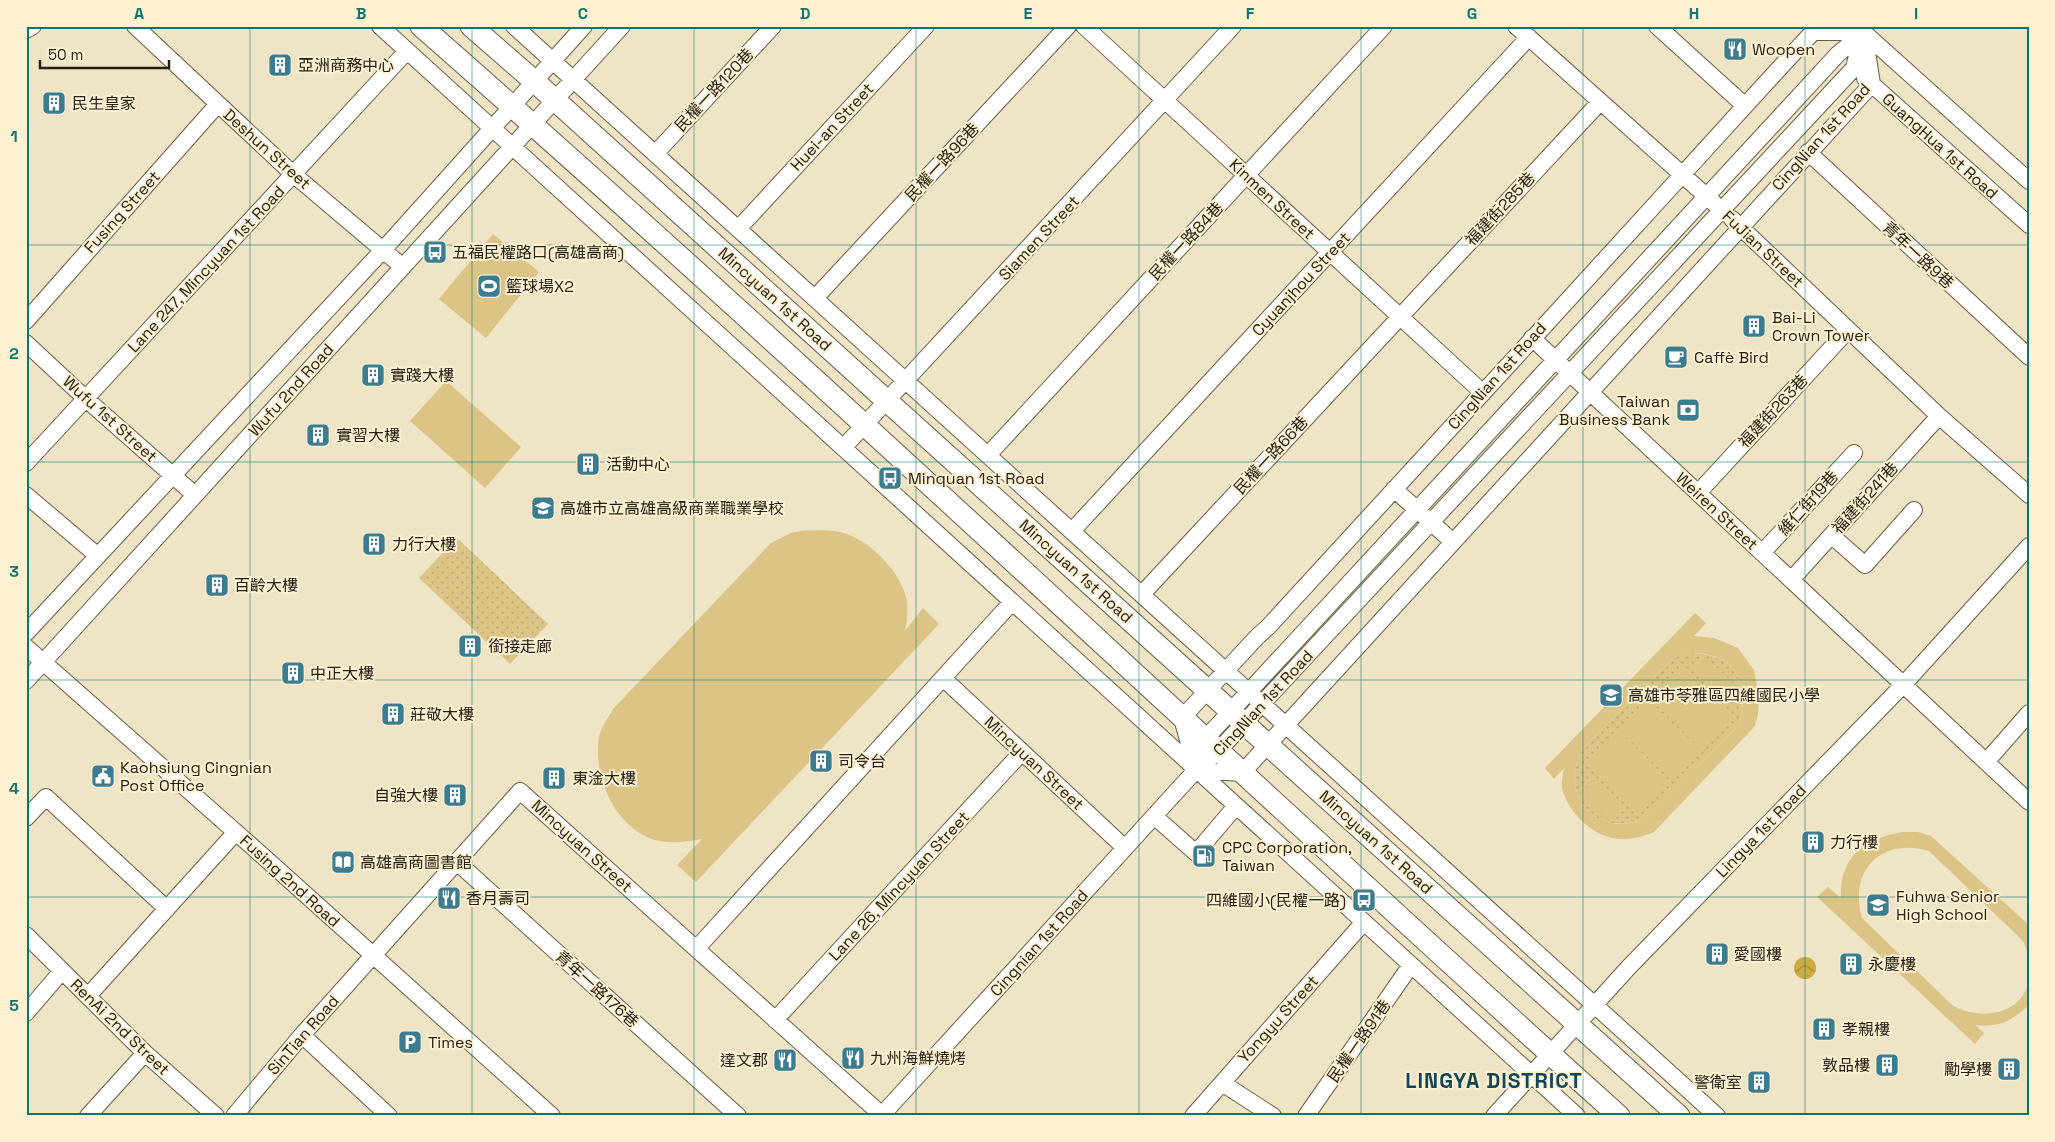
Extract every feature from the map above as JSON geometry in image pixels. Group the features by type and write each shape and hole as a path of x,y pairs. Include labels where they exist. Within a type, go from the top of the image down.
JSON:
{"main road":[{"name":"Mincyuan 1st Road","path":"421,26 865,425 1212,746 1619,1116"},
{"name":"Mincyuan 1st Road","path":"471,26 1679,1116"}],"street":[{"path":"26,30 33,26"},
{"name":"Deshun Street","path":"135,26 293,174 403,267"},
{"path":"380,26 1577,1116"},
{"name":"Mincyuan 1st Road","path":"514,26 1717,1116"},
{"name":"Wufu 2nd Road","path":"26,633 383,250 584,26"},
{"name":"Wufu 2nd Road","path":"26,681 622,26"},
{"name":"民權一路120巷","path":"655,154 773,26"},
{"name":"民權一路96巷","path":"815,298 1068,26"},
{"name":"Kinmen Street","path":"1084,26 1482,392"},
{"name":"Siamen Street","path":"844,448 1166,102 1233,26"},
{"name":"民權一路84巷","path":"988,455 1384,26"},
{"name":"FuJian Street","path":"1516,26 1707,196 1939,416 2029,495"},
{"path":"1657,26 1744,105"},
{"path":"1810,29 1863,28"},
{"name":"CingNian 1st Road","path":"1196,770 1212,746 1238,717 1249,692 1863,28"},
{"name":"CingNian 1st Road","path":"1238,717 1263,704 1854,68 1863,28"},
{"name":"CingNian 1st Road","path":"1196,770 1242,773 1872,84 1863,28"},
{"name":"GuangHua 1st Road","path":"1863,28 2029,181"},
{"name":"Huei-an Street","path":"738,229 919,29"},
{"name":"CingNian 1st Road","path":"1196,770 1182,718 1269,626 1683,175 1810,29"},
{"name":"GuangHua 1st Road","path":"1810,29 2029,225"},
{"name":"Cyuanjhou Street","path":"1072,531 1529,37"},
{"name":"Lane 247, Mincyuan 1st Road","path":"26,463 407,51"},
{"name":"福建街285巷","path":"1400,317 1600,102"},
{"name":"Fusing Street","path":"26,321 218,104"},
{"name":"青年一路9巷","path":"1808,152 2029,357"},
{"name":"民權一路66巷","path":"1142,594 1400,317"},
{"name":"福建街263巷","path":"1698,493 1848,330"},
{"name":"Weiren Street","path":"1532,338 2029,802"},
{"name":"Wufu 1st Street","path":"26,343 86,399 195,495"},
{"name":"福建街241巷","path":"1791,580 1939,416"},
{"name":"維仁街19巷","path":"1762,553 1854,453"},
{"path":"1394,490 1452,542"},
{"path":"26,494 98,556"},
{"path":"1832,536 1865,565 1914,510"},
{"name":"Lingya 1st Road","path":"1494,1116 1595,1004 1904,684 2029,546"},
{"path":"697,948 1012,602"},
{"name":"Fusing 2nd Road","path":"26,647 236,832 552,1116"},
{"name":"Mincyuan Street","path":"943,678 1125,848"},
{"path":"1986,762 2029,714"},
{"name":"Lane 26, Mincyuan Street","path":"775,1020 1022,752"},
{"name":"Cingnian 1st Road","path":"882,1115 1196,770"},
{"name":"Mincyuan Street","path":"373,955 520,790 882,1115"},
{"path":"26,818 46,797 167,909"},
{"path":"1154,816 1196,854 1236,806"},
{"path":"88,996 236,832"},
{"name":"青年一路176巷","path":"457,862 738,1116"},
{"name":"Yongyu Street","path":"1193,1116 1364,922"},
{"name":"RenAi 2nd Street","path":"26,935 145,1053 216,1116"},
{"name":"SinTian Road","path":"234,1116 373,955"},
{"name":"民權一路91巷","path":"1306,1116 1411,965"},
{"path":"26,1013 62,971"},
{"path":"302,1035 389,1116"},
{"path":"88,1116 145,1053"},
{"path":"1222,1083 1273,1116"}],"shaded area":[{"name":"籃球場X2","path":"493,234 539,272 486,338 439,299"},
{"path":"446,381 521,447 485,488 410,421"},
{"path":"824,530 842,532 866,544 891,568 903,587 907,606 905,631 923,608 939,624 696,882 677,865 702,839 662,842 649,838 636,830 615,809 602,781 599,766 600,733 613,709 771,543 791,533"},
{"path":"457,538 548,624 510,664 419,578"},
{"path":"1695,613 1706,623 1694,636 1714,638 1738,648 1754,670 1759,697 1755,726 1654,832 1633,838 1620,839 1610,838 1592,829 1576,815 1565,797 1562,788 1564,768 1554,779 1545,768","holes":["1697,653 1719,658 1733,668 1742,692 1742,709 1739,725 1645,818 1627,823 1610,823 1596,817 1585,808 1578,795 1575,779 1577,763 1585,746 1674,657"]},
{"path":"1693,653 1719,659 1733,668 1742,692 1742,709 1739,725 1645,818 1627,823 1610,823 1596,817 1585,808 1578,795 1575,779 1577,763 1585,746 1674,657"},
{"path":"1705,656 1735,685 1722,698 1692,669"},
{"path":"1681,668 1730,716 1701,746 1652,698"},
{"path":"1649,701 1699,748 1670,778 1620,731"},
{"path":"1617,734 1666,782 1637,812 1588,765"},
{"path":"1595,779 1625,808 1611,822 1582,793"},
{"path":"1902,832 1918,832 1931,836 2029,925 2029,957 2024,943 2019,937 1929,851 1912,848 1897,849 1883,853 1873,861 1865,872 1860,885 1859,901 1862,918 1952,1005 1974,1013 1998,1012 2009,1008 2018,1001 2025,992 2029,980 2029,1005 2005,1022 1992,1025 1975,1025 1984,1033 1975,1044 1817,897 1828,887 1841,898 1841,884 1844,871 1856,852 1876,840"}],"water":[{"path":"1801,957 1809,957 1816,964 1816,972 1809,979 1801,979 1794,972 1794,964"}],"place":[{"name":"Woopen","path":"1735,49"},
{"name":"亞洲商務中心","path":"280,65"},
{"name":"民生皇家","path":"54,103"},
{"name":"五福民權路口(高雄高商)","path":"435,252"},
{"name":"籃球場X2","path":"489,286"},
{"name":"Bai-Li Crown Tower","path":"1754,326"},
{"name":"Caffè Bird","path":"1676,357"},
{"name":"實踐大樓","path":"373,375"},
{"name":"Taiwan Business Bank","path":"1688,410"},
{"name":"實習大樓","path":"318,435"},
{"name":"活動中心","path":"588,464"},
{"name":"Minquan 1st Road","path":"890,478"},
{"name":"高雄市立高雄高級商業職業學校","path":"543,508"},
{"name":"力行大樓","path":"374,544"},
{"name":"百齡大樓","path":"217,585"},
{"name":"銜接走廊","path":"470,646"},
{"name":"中正大樓","path":"293,673"},
{"name":"高雄市苓雅區四維國民小學","path":"1611,695"},
{"name":"莊敬大樓","path":"393,714"},
{"name":"司令台","path":"821,761"},
{"name":"Kaohsiung Cingnian Post Office","path":"103,776"},
{"name":"東淦大樓","path":"554,778"},
{"name":"自強大樓","path":"455,795"},
{"name":"力行樓","path":"1813,842"},
{"name":"CPC Corporation, Taiwan","path":"1204,856"},
{"name":"高雄高商圖書館","path":"343,862"},
{"name":"香月壽司","path":"449,898"},
{"name":"四維國小(民權一路)","path":"1364,900"},
{"name":"Fuhwa Senior High School","path":"1878,905"},
{"name":"愛國樓","path":"1717,954"},
{"name":"永慶樓","path":"1851,964"},
{"name":"孝親樓","path":"1824,1029"},
{"name":"Times","path":"410,1042"},
{"name":"九州海鮮燒烤","path":"853,1058"},
{"name":"達文郡","path":"785,1060"},
{"name":"敦品樓","path":"1887,1065"},
{"name":"勵學樓","path":"2009,1069"},
{"name":"警衛室","path":"1759,1082"}],"district":[{"name":"LINGYA DISTRICT","path":"1494,1080"}]}
